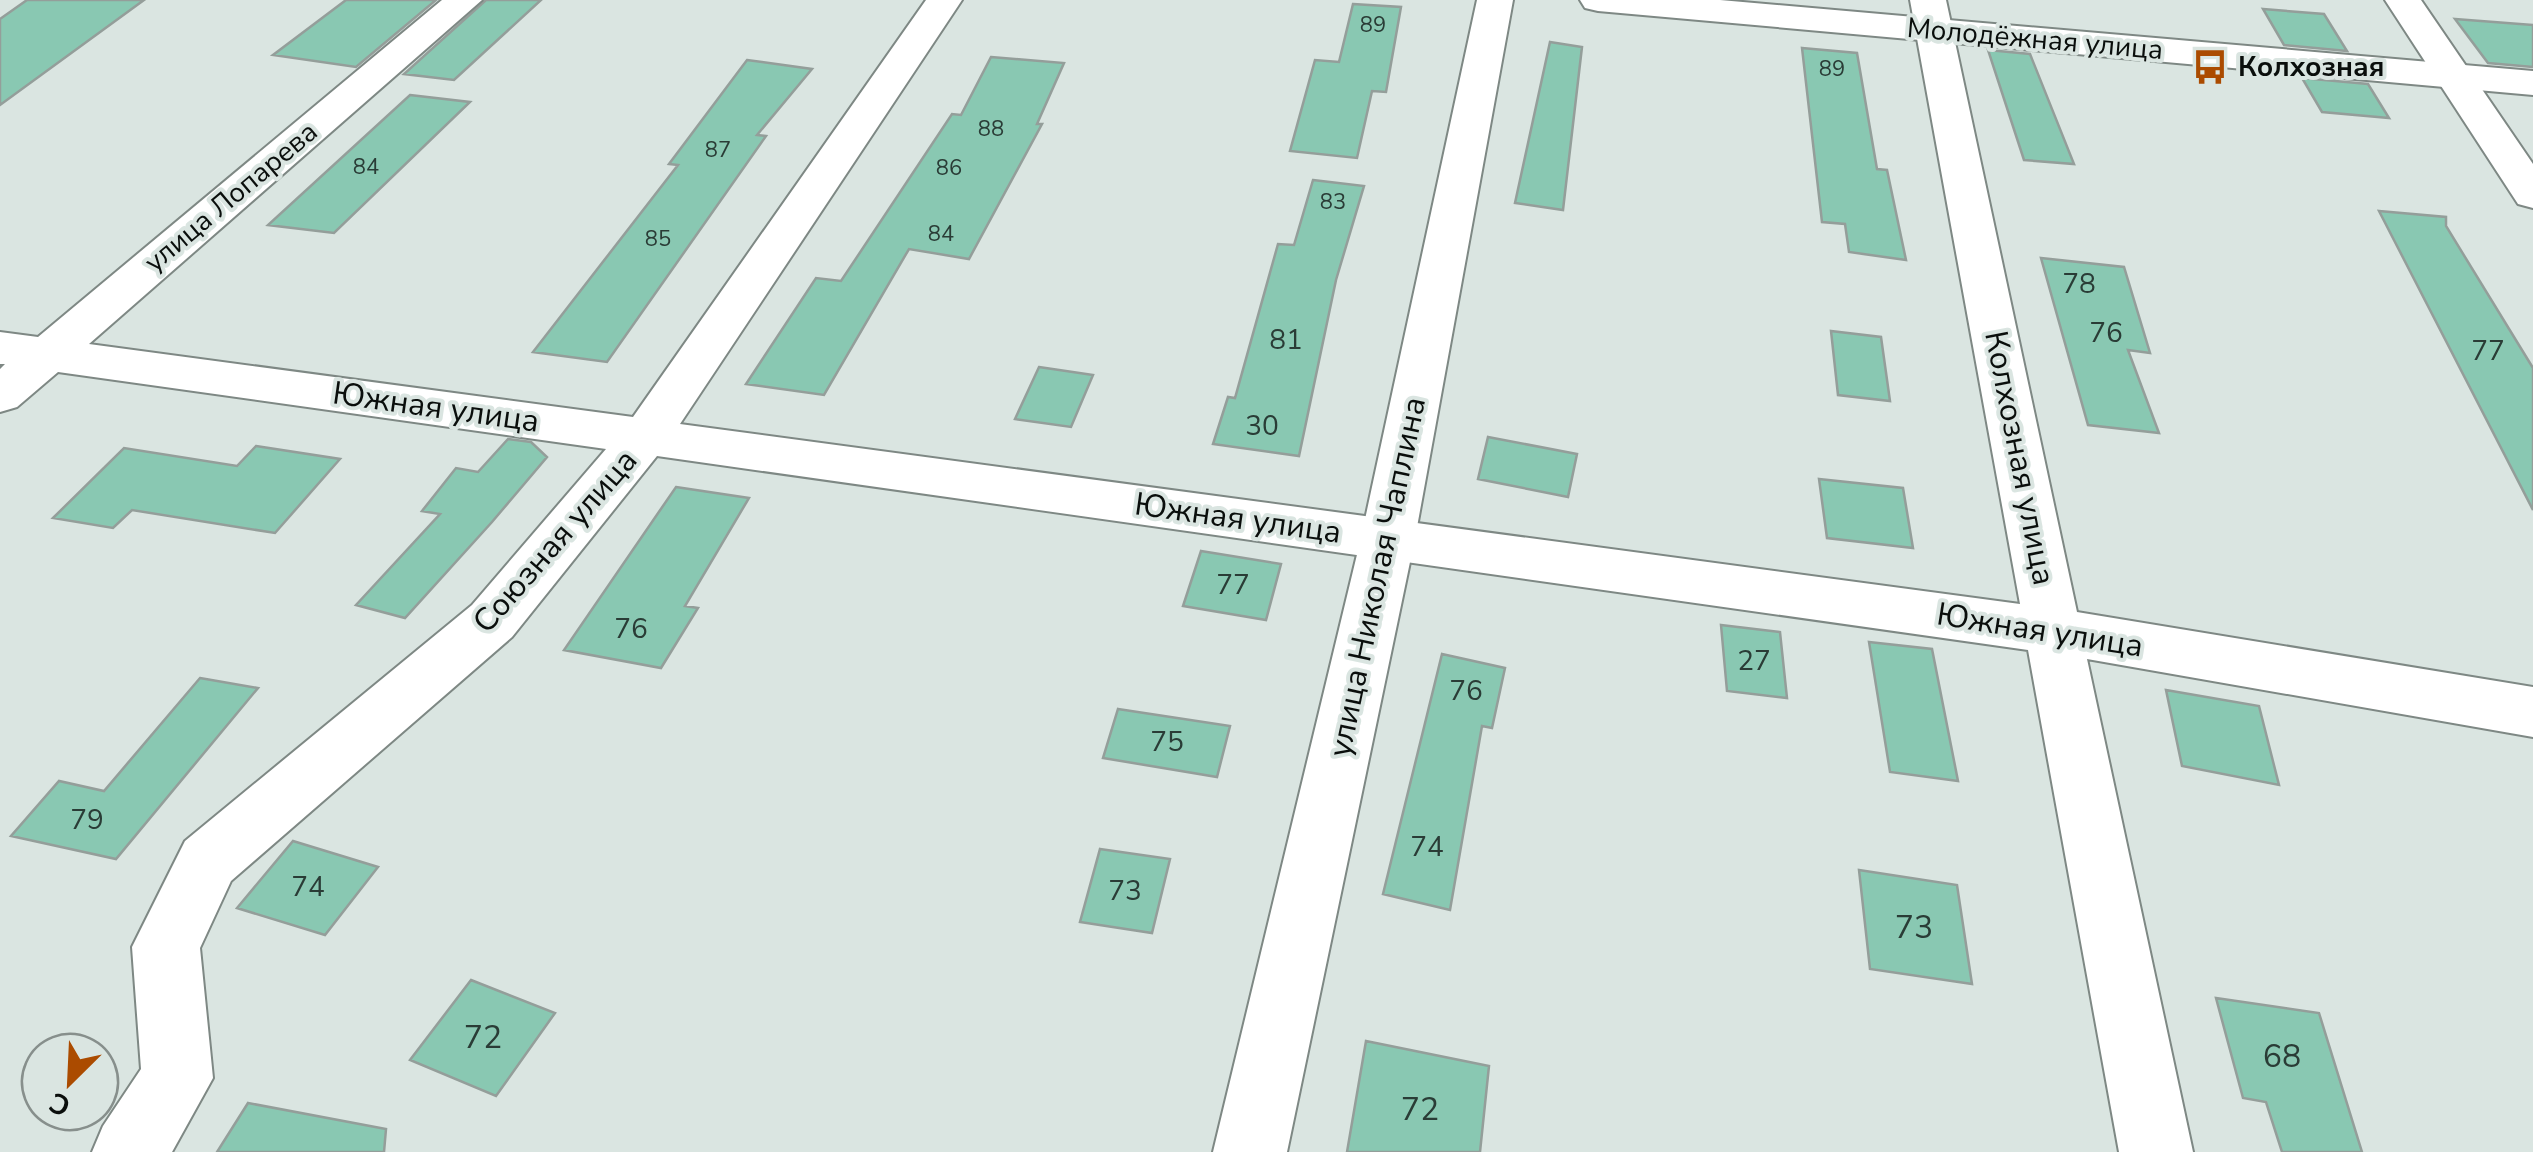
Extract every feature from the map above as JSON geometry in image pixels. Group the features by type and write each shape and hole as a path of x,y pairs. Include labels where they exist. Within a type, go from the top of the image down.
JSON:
{"street":[{"name":"улица Лопарева","path":"0,395 24,350 464,0"},
{"name":"Союзная улица","path":"129,1152 176,1078 166,946 208,861 492,621 646,436 944,0"},
{"name":"улица Николая Чаплина","path":"1250,1152 1388,538 1494,0"},
{"name":"Молодёжная улица","path":"1598,0 1931,15 2533,83"},
{"path":"2403,0 2533,195"},
{"name":"Колхозная улица","path":"1931,15 2156,1152"},
{"name":"Южная улица","path":"24,350 2054,631 2533,712"}],"building":[{"path":"27,0 144,0 0,105 0,19"},
{"path":"346,0 436,0 356,67 273,55"},
{"path":"486,0 541,0 454,80 404,74"},
{"path":"1353,4 1401,7 1386,92 1372,91 1357,158 1290,151 1315,60 1339,62"},
{"path":"2263,9 2324,14 2347,51 2284,45"},
{"path":"2455,19 2533,25 2533,67 2488,63"},
{"path":"1550,42 1582,47 1563,210 1515,203"},
{"path":"1802,48 1857,53 1877,169 1887,170 1906,260 1849,252 1845,224 1822,222"},
{"path":"1988,50 2030,54 2074,164 2024,160"},
{"path":"991,57 1064,63 1037,124 1042,124 969,259 909,249 824,395 746,384 816,278 841,281 952,114 961,115"},
{"path":"747,60 812,69 757,135 766,136 607,362 533,352 678,165 669,164"},
{"path":"2302,78 2368,84 2389,118 2322,112"},
{"path":"410,95 470,102 334,233 268,225"},
{"path":"1313,180 1364,186 1336,280 1299,456 1213,444 1228,397 1235,398 1278,244 1294,245"},
{"path":"2379,211 2446,217 2446,226 2533,368 2533,510"},
{"path":"2041,258 2124,267 2150,353 2128,350 2159,433 2088,425"},
{"path":"1831,331 1881,337 1890,401 1838,395"},
{"path":"1039,367 1093,375 1071,427 1015,419"},
{"path":"1488,437 1577,454 1568,497 1478,479"},
{"path":"508,439 531,442 547,457 405,618 356,605 440,514 422,511 456,468 478,472"},
{"path":"256,446 340,459 275,533 132,510 113,528 53,518 124,448 237,466"},
{"path":"1819,479 1903,488 1913,548 1827,538"},
{"path":"676,487 749,498 685,606 698,608 661,668 564,650"},
{"path":"1201,551 1281,564 1266,620 1183,606"},
{"path":"1721,625 1780,632 1787,698 1727,691"},
{"path":"1869,642 1932,649 1958,781 1890,772"},
{"path":"1442,654 1505,668 1492,728 1482,726 1450,910 1383,894"},
{"path":"200,678 258,688 116,859 11,836 59,781 104,791"},
{"path":"2166,690 2259,706 2279,785 2182,766"},
{"path":"1118,709 1230,726 1217,777 1103,758"},
{"path":"293,841 378,867 325,935 237,908"},
{"path":"1100,849 1170,859 1152,933 1080,922"},
{"path":"1859,870 1957,885 1972,984 1870,969"},
{"path":"471,980 555,1013 496,1096 410,1060"},
{"path":"2216,998 2319,1013 2362,1152 2282,1152 2266,1102 2243,1098"},
{"path":"1366,1041 1489,1066 1480,1152 1347,1152"},
{"path":"248,1103 386,1129 384,1152 217,1152"}],"place":[{"name":"Колхозная","path":"2210,67"}]}
